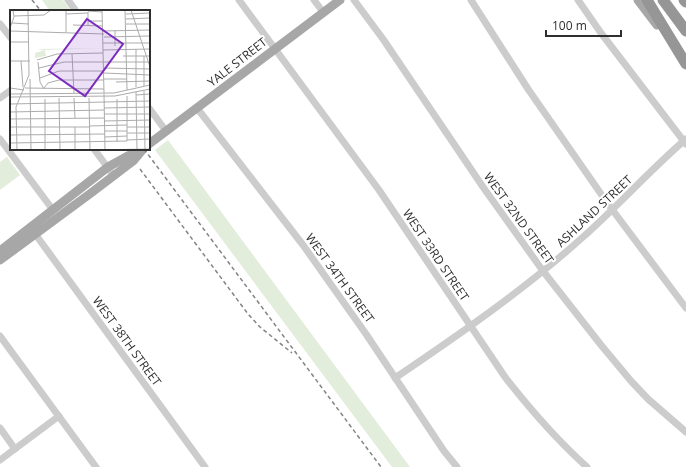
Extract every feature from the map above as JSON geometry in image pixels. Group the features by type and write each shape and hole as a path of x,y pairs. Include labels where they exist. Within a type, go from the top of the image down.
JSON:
{"highway":[{"path":"647,0 686,64"},
{"path":"663,0 686,31"}],"main road":[{"name":"YALE STREET","path":"150,143 340,0"},
{"path":"638,0 686,64"},
{"path":"33,231 53,210 108,167 142,150"},
{"path":"1,256 33,231 114,176 132,161 142,150"},
{"path":"86,185 91,193"}],"street":[{"path":"68,0 75,10"},
{"name":"WEST 33RD STREET","path":"239,0 379,190 471,327 522,398 587,467"},
{"path":"314,0 323,12"},
{"name":"WEST 32ND STREET","path":"354,0 386,44 482,187 543,271 594,337 626,375 648,399 686,432"},
{"path":"471,0 528,88 612,210 686,308"},
{"path":"578,0 601,33 685,141"},
{"path":"0,24 10,37"},
{"path":"0,98 10,91"},
{"name":"WEST 34TH STREET","path":"197,108 303,245 366,334 444,451 457,467"},
{"path":"150,109 166,131"},
{"path":"0,139 53,210"},
{"name":"ASHLAND STREET","path":"395,378 471,327 543,271 612,210 685,141"},
{"path":"95,150 114,176"},
{"name":"WEST 38TH STREET","path":"33,231 205,467"},
{"path":"0,336 96,467"},
{"path":"0,460 59,416"},
{"path":"0,428 15,449"}],"green space":[{"path":"42,0 63,0 70,10 49,10"},
{"path":"168,140 410,467 392,467 155,150"},
{"path":"7,157 20,175 0,190 0,162"}],"railway":[{"path":"32,0 40,10"},
{"path":"145,150 381,467"},
{"path":"140,169 248,314 260,327 292,353"}]}
